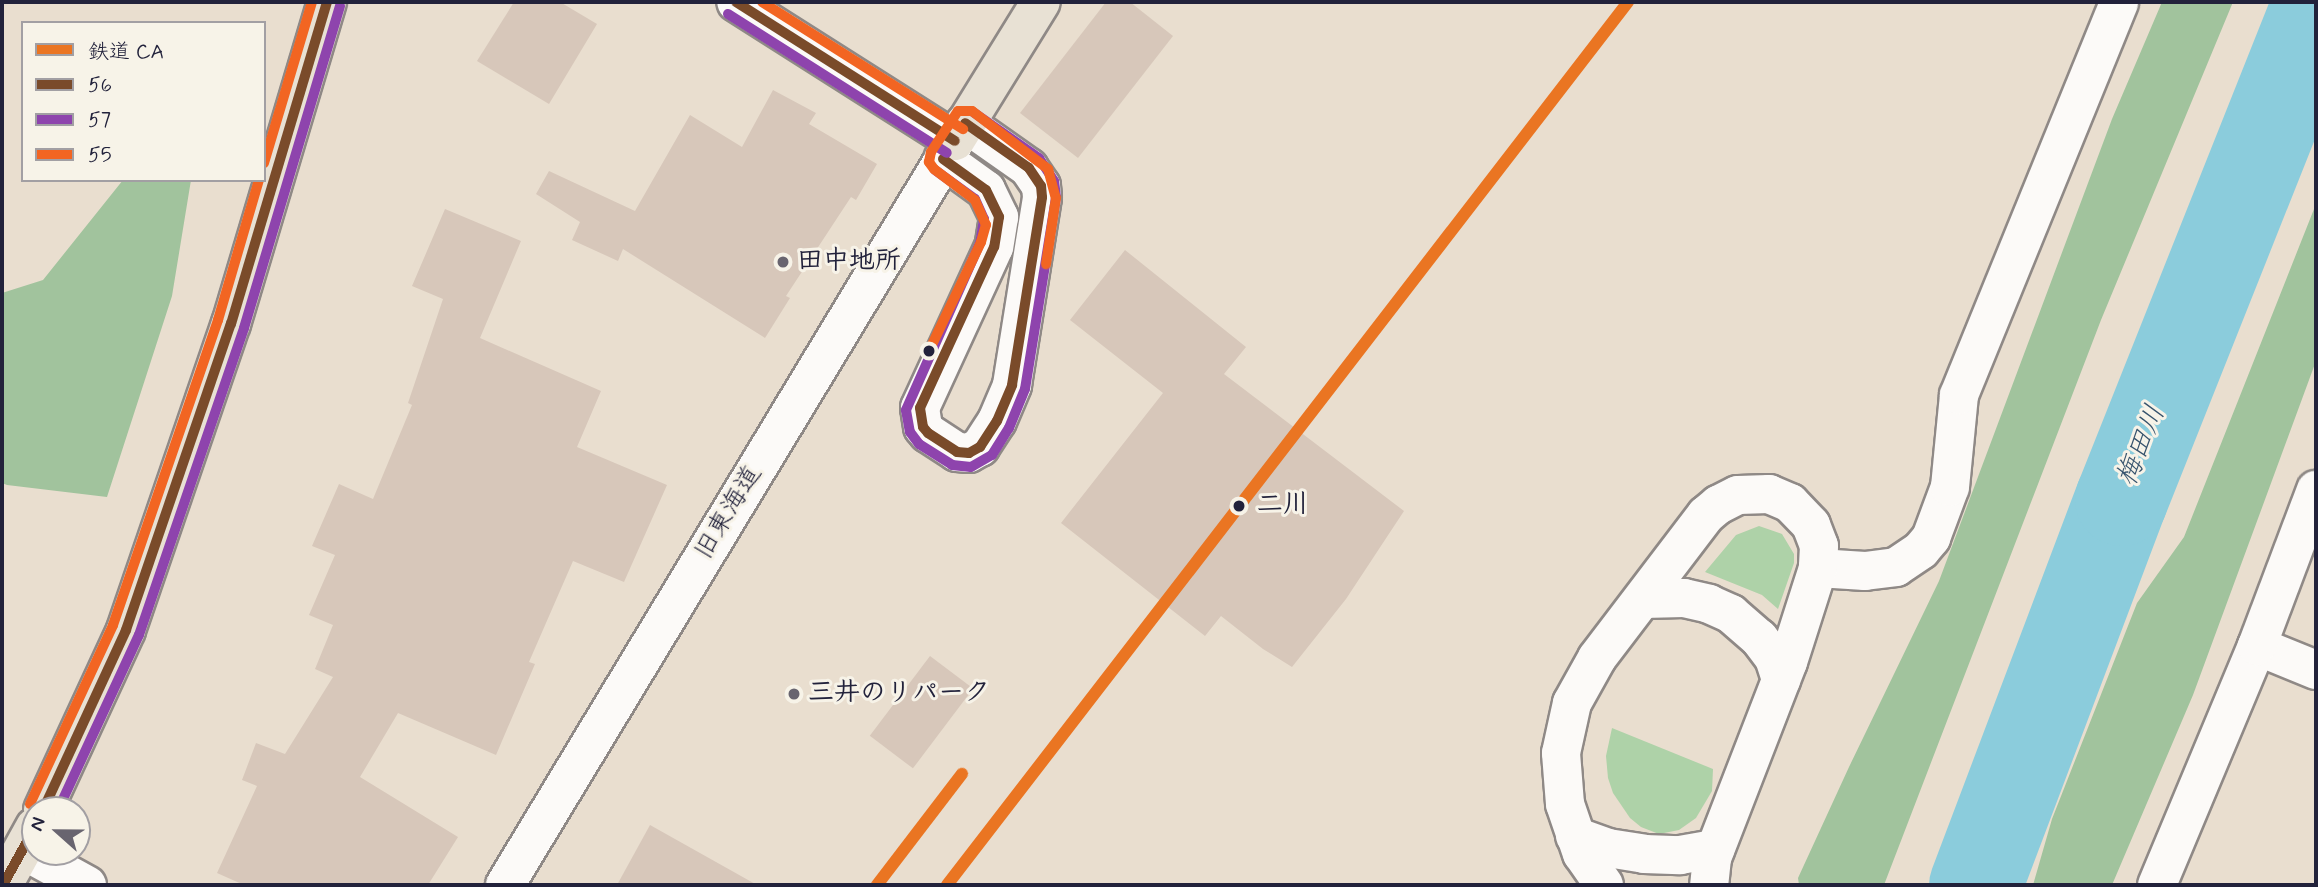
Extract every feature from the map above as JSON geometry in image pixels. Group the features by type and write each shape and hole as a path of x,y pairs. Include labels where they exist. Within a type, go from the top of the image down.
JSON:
{"main road":[{"path":"49,796 126,630 231,324 327,2"},
{"path":"954,141 1041,2"},
{"path":"3,885 21,853"}],"street":[{"path":"736,2 954,141 1029,168 1041,186 1042,197 1012,385 997,421 980,447 969,453 957,452 928,433 923,427 920,408 994,247 999,218 986,190 954,141"},
{"path":"1818,568 1865,571 1896,567 1922,550 1931,538 1950,487 1959,395 2119,2"},
{"name":"旧東海道","path":"505,885 954,141"},
{"path":"2157,885 2257,646 2316,490"},
{"path":"1575,836 1608,848 1644,854 1680,855 1712,867 1781,680 1818,568 1817,538 1802,513 1776,496 1746,494 1724,501 1706,515 1597,658 1573,703 1563,736 1561,770 1565,804 1575,836 1582,854 1604,885"},
{"path":"1643,599 1684,598 1709,604 1731,614 1759,638 1774,658 1781,680"},
{"path":"2257,646 2316,670"},
{"path":"63,866 87,885"}],"green space":[{"path":"2162,2 2233,2 2101,320 1884,885 1799,885 1798,878 1849,767 1939,581 2112,119"},
{"path":"121,182 191,182 172,296 107,497 2,483 2,293 43,280"},
{"path":"2316,204 2316,361 2193,695 2112,885 2033,885 2052,819 2137,603 2184,537"},
{"path":"1759,526 1782,534 1794,554 1794,563 1778,609 1762,595 1705,572 1736,535"},
{"path":"1612,728 1713,769 1712,791 1696,818 1679,830 1659,834 1641,827 1630,818 1613,793 1608,778 1606,756"}],"building":[{"path":"514,2 560,2 597,24 549,104 477,61"},
{"path":"1106,2 1130,2 1173,36 1078,158 1020,113"},
{"path":"773,90 816,113 809,124 877,164 856,200 851,197 786,296 790,298 765,338 623,249 618,261 572,240 580,222 536,194 549,171 635,211 690,115 742,147"},
{"path":"445,209 521,241 480,338 601,391 577,447 667,485 624,582 573,561 529,662 535,664 496,755 398,713 360,777 458,837 428,885 244,885 217,873 257,786 242,780 256,743 285,754 333,677 315,669 333,625 309,615 335,555 312,546 339,484 373,499 412,405 408,403 443,299 412,286"},
{"path":"1125,250 1246,347 1224,374 1404,511 1346,599 1292,667 1263,649 1221,616 1205,636 1061,523 1163,393 1070,320"},
{"path":"930,656 973,688 913,768 870,736"},
{"path":"650,825 757,885 617,885"}],"waterway":[{"name":"梅田川","path":"1975,885 2121,499 2316,9"}],"rail line":[{"name":"CA","path":"947,885 1628,2"},
{"name":"CA","path":"877,885 962,774"}],"transit line":[{"name":"55","path":"266,156 312,2"},
{"name":"56","path":"49,796 126,630 231,324 327,2"},
{"name":"56","path":"736,2 955,141"},
{"name":"55","path":"762,2 963,129"},
{"name":"57","path":"64,796 139,635 244,328 340,6"},
{"name":"57","path":"728,14 947,153"},
{"name":"55","path":"929,351 981,242 986,225 975,200 934,169 929,162 931,152 958,111 972,111 1048,169 1056,198 1046,264"},
{"name":"57","path":"935,170 975,199 984,219 980,243 906,410 910,432 919,444 952,465 971,467 992,455 1009,428 1025,389 1056,197 1054,181 1039,158 973,112"},
{"name":"56","path":"943,159 986,190 999,217 994,247 920,408 923,427 928,433 957,452 969,453 980,447 997,421 1012,385 1042,197 1041,186 1029,168 965,123"},
{"name":"55","path":"34,796 113,625 218,320 258,182"},
{"name":"56","path":"3,885 21,852"}],"place":[{"name":"田中地所","path":"783,262"},
{"name":"二川","path":"1239,506"},
{"name":"三井のリパーク","path":"794,694"}]}
